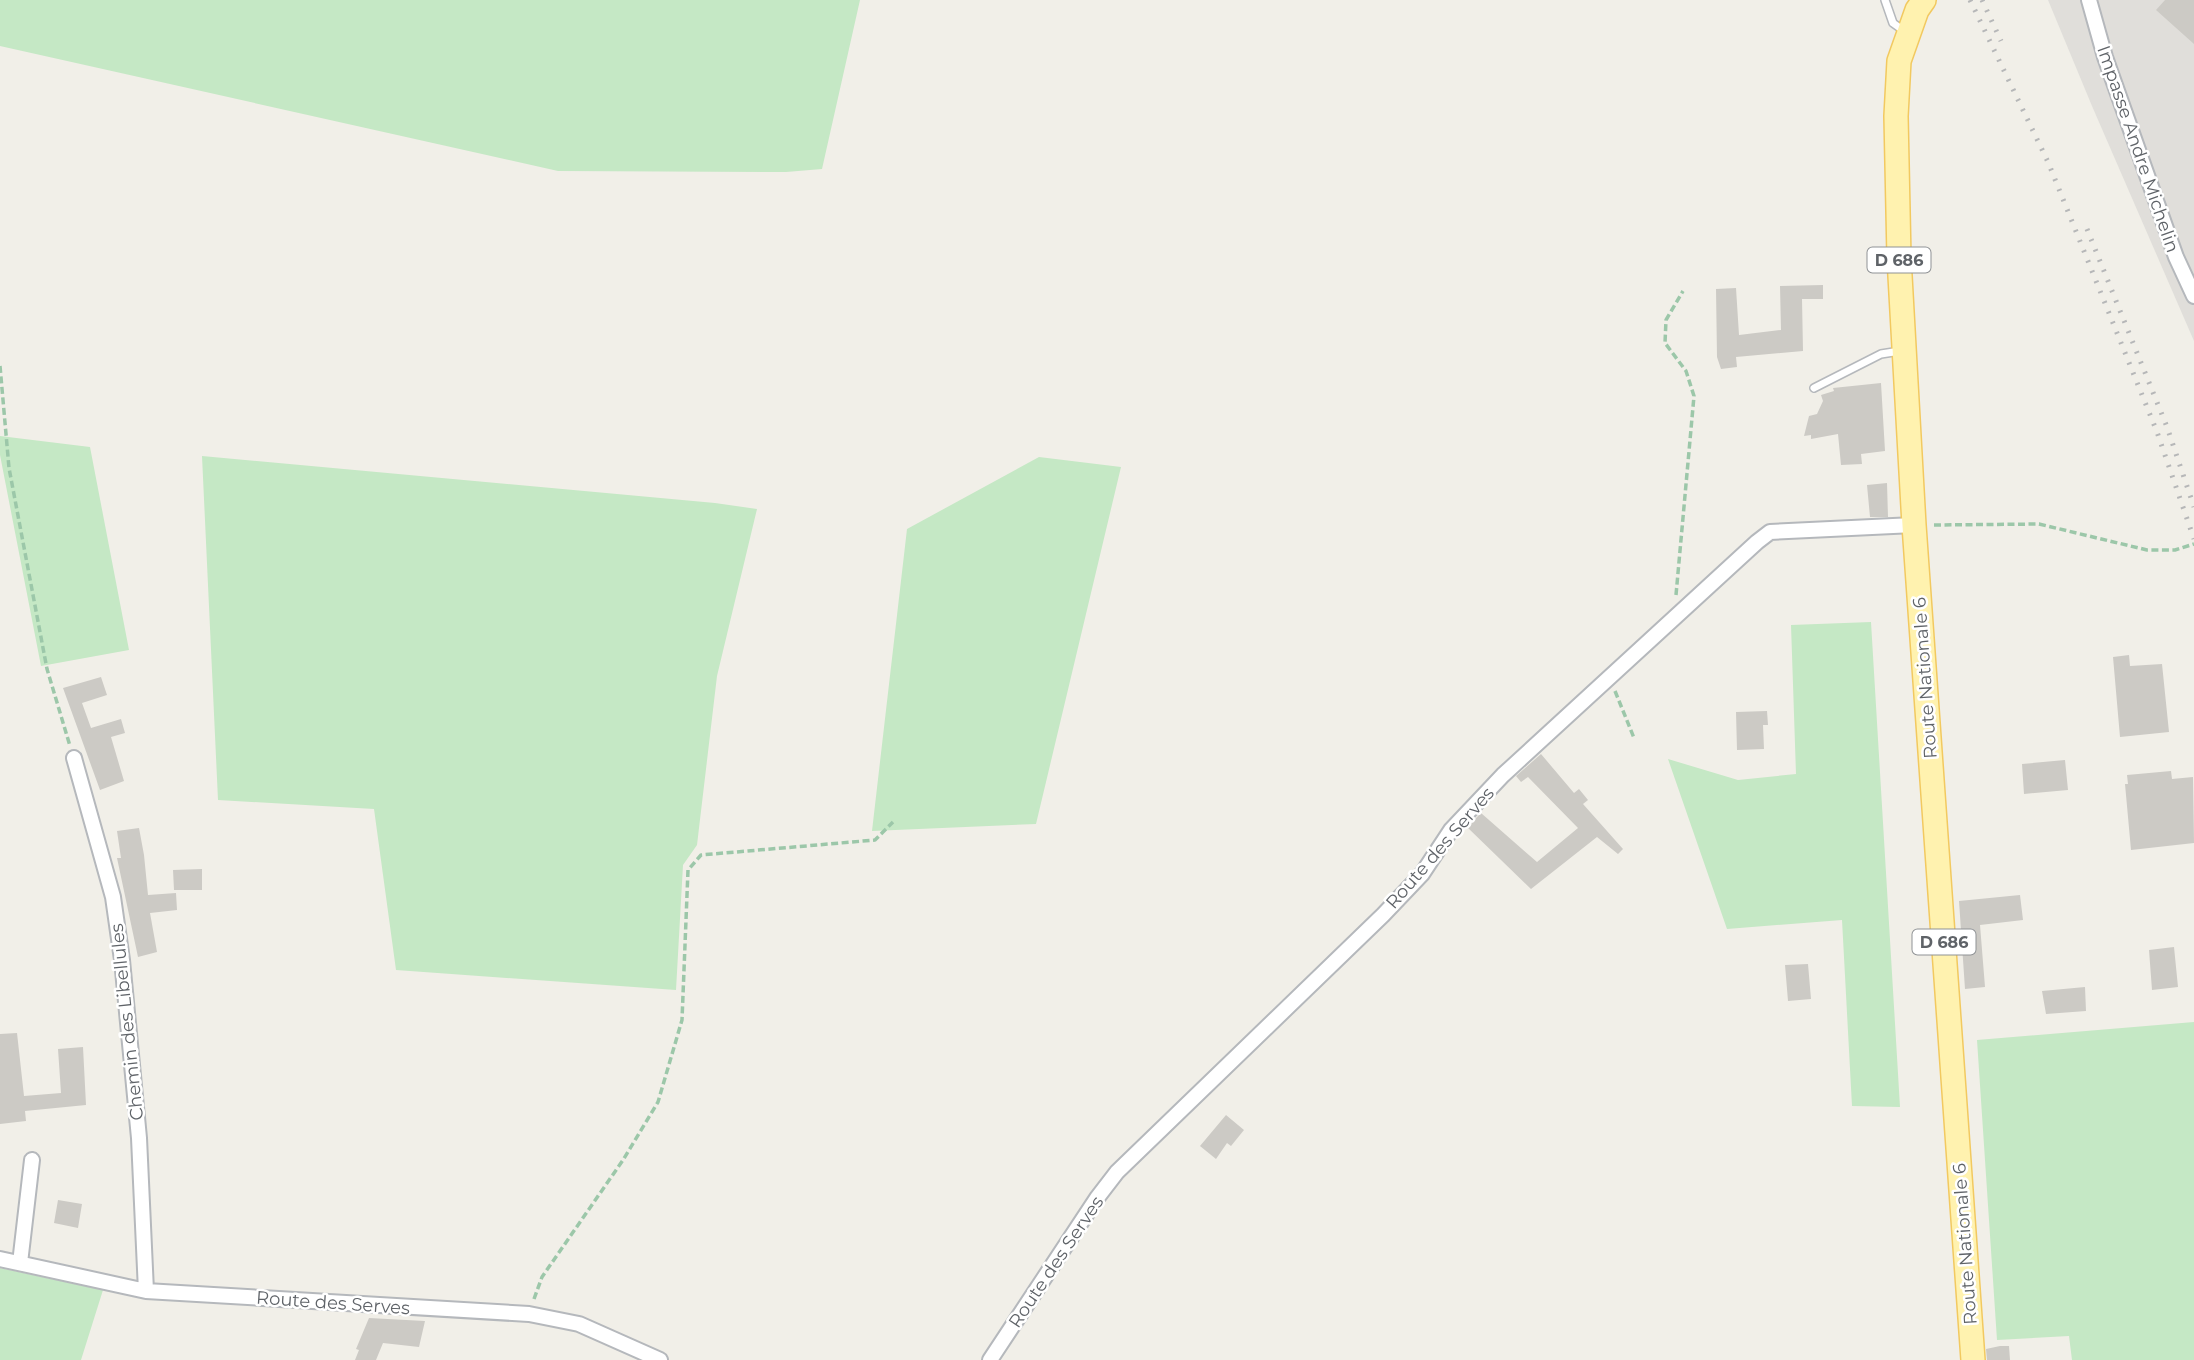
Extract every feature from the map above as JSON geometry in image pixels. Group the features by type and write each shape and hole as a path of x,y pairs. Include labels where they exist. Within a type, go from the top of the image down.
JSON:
{"main road":[{"name":"Route Nationale 6","path":"1924,0 1899,61 1896,116 1904,350 1973,1360"}],"street":[{"name":"Impasse Andre Michelin","path":"2089,0 2105,57 2149,182 2176,257 2193,290"},
{"name":"Route des Serves","path":"990,1360 1117,1172 1383,915 1422,874 1460,821 1503,775 1679,614 1770,532 1914,525"},
{"name":"Chemin des Libellules","path":"74,758 113,897 122,960 139,1138 146,1291"},
{"path":"20,1263 32,1160"},
{"name":"Route des Serves","path":"0,1258 146,1291 529,1314 579,1324 660,1360"}],"lane":[{"path":"1885,0 1893,23 1909,35"},
{"path":"1814,388 1881,354 1904,350"}],"path":[{"path":"1679,614 1675,591 1693,396 1686,371 1665,343 1666,320 1683,291"},
{"path":"0,366 9,468 44,656 74,758"},
{"path":"1914,525 2039,524 2147,550 2175,550 2194,544"},
{"path":"1610,677 1634,737"},
{"path":"529,1314 542,1277 623,1160 658,1102 682,1020 688,870 701,855 875,840 893,821"}],"shaded area":[{"path":"2048,0 2194,0 2194,341 2092,106"}],"green space":[{"path":"0,0 860,0 822,169 786,172 558,171 0,46"},
{"path":"0,436 90,447 129,650 41,666 0,455"},
{"path":"202,456 757,509 717,676 697,845 683,865 676,990 396,970 374,809 218,800"},
{"path":"1039,457 1121,467 1036,824 872,831 907,529"},
{"path":"1871,622 1900,1107 1852,1106 1842,920 1727,929 1668,759 1738,780 1796,774 1791,625"},
{"path":"2194,1022 2194,1360 2072,1360 2069,1336 1997,1340 1977,1040"},
{"path":"0,1268 103,1290 81,1360 0,1360"}],"building":[{"path":"2165,0 2194,0 2194,44 2156,10"},
{"path":"1823,285 1823,299 1802,299 1803,351 1736,357 1737,367 1721,369 1717,357 1716,289 1736,288 1739,335 1781,330 1780,286"},
{"path":"1881,383 1885,451 1861,454 1862,464 1841,465 1838,434 1811,439 1811,435 1804,436 1809,416 1817,414 1823,401 1821,395 1834,391 1833,388"},
{"path":"1887,483 1888,517 1870,517 1867,485"},
{"path":"2129,655 2130,666 2162,664 2169,732 2120,737 2113,657"},
{"path":"101,677 107,695 82,703 91,728 121,719 125,733 111,737 124,781 100,790 63,688"},
{"path":"1767,711 1768,725 1763,725 1764,749 1737,750 1736,712"},
{"path":"1541,754 1574,793 1579,789 1588,800 1583,804 1623,849 1618,854 1597,837 1531,889 1467,827 1481,813 1537,862 1578,828 1528,777 1521,782 1516,776"},
{"path":"2065,760 2068,790 2024,794 2022,764"},
{"path":"2171,771 2172,779 2193,777 2194,843 2131,850 2125,784 2128,784 2127,775"},
{"path":"139,828 148,895 176,893 177,910 150,913 157,952 138,957 117,858 121,858 117,831"},
{"path":"202,869 202,890 174,890 173,870"},
{"path":"2020,895 2023,920 1980,925 1985,987 1965,989 1959,901"},
{"path":"2174,947 2178,987 2152,990 2149,950"},
{"path":"1808,964 1811,999 1788,1001 1785,965"},
{"path":"2085,987 2086,1011 2046,1014 2042,991"},
{"path":"17,1033 24,1096 61,1093 58,1049 83,1047 86,1105 25,1111 26,1121 0,1124 0,1034"},
{"path":"1226,1115 1244,1130 1231,1146 1227,1143 1216,1159 1200,1146"},
{"path":"58,1200 82,1204 78,1228 54,1223"},
{"path":"369,1318 425,1321 419,1347 383,1343 376,1360 355,1360 359,1350 356,1349"},
{"path":"2009,1346 2010,1360 1987,1360 1986,1349"}],"railway":[{"path":"1970,0 2048,162 2157,432 2194,539"},
{"path":"1982,0 2001,41"},
{"path":"2087,229 2167,427 2194,507"}]}
